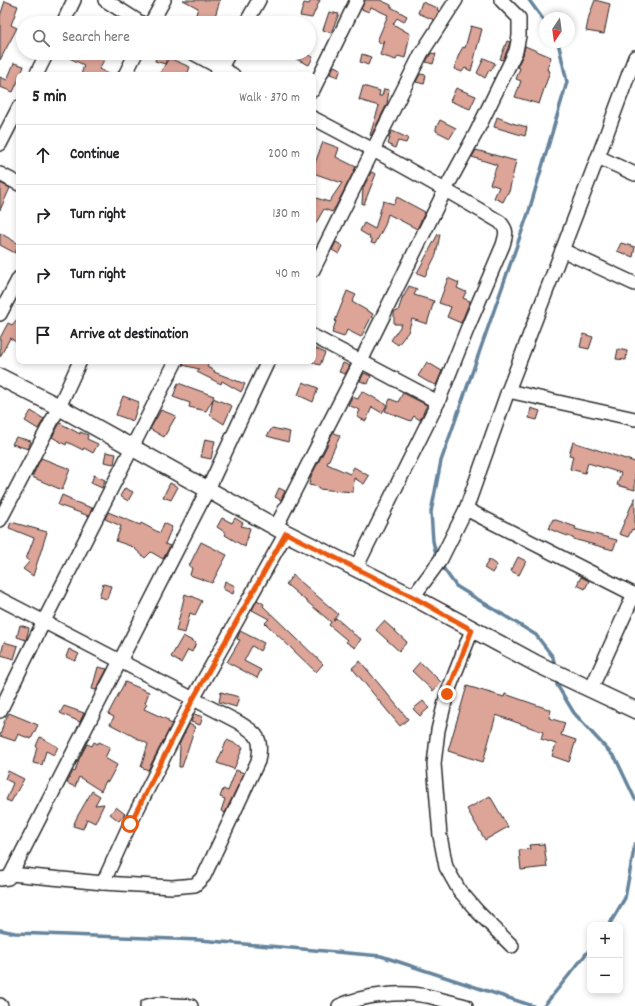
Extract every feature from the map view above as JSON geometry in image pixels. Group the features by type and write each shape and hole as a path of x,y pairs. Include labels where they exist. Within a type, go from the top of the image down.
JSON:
{"street":[{"path":"66,16 74,0"},
{"path":"105,0 130,16"},
{"path":"155,16 164,0"},
{"path":"250,16 259,0"},
{"path":"316,84 357,0"},
{"path":"316,264 421,54 456,0"},
{"path":"103,883 130,824 193,699 281,530 361,361 445,190 476,133 516,51 519,36 519,18 501,0"},
{"path":"413,597 441,559 466,509 508,391 635,57"},
{"path":"38,72 44,60"},
{"path":"126,72 132,60"},
{"path":"203,60 219,72 225,60"},
{"path":"0,144 16,113"},
{"path":"316,120 373,149 500,222 505,228 506,235 438,402 356,568"},
{"path":"598,157 635,174"},
{"path":"0,174 16,182"},
{"path":"562,250 635,284"},
{"path":"0,314 16,284"},
{"path":"316,338 438,402"},
{"path":"0,520 59,407 79,364"},
{"path":"0,711 174,364"},
{"path":"0,599 120,660 254,732 260,740 258,761 204,876 195,885 172,887 6,877 120,660 208,489 267,364"},
{"path":"0,377 59,407 281,530 413,597 537,664 635,710"},
{"path":"508,391 635,419"},
{"path":"466,509 635,594 587,688"},
{"path":"472,630 447,694 438,730 434,764 440,836 446,867 459,890 478,912 512,946"},
{"path":"340,1006 351,1000 393,994 426,996 466,1006"},
{"path":"152,1005 191,1006"}],"building":[{"path":"183,0 220,0 215,16 195,16 198,8"},
{"path":"311,0 320,0 313,16 300,16 304,3 309,4"},
{"path":"365,0 380,0 391,5 391,7 407,16 404,22 397,18 393,24 410,34 405,58 398,56 396,60 380,55 384,40 382,44 377,41 388,15 371,7 369,12 361,9"},
{"path":"595,0 610,4 604,34 586,31 589,16"},
{"path":"5,1 18,6 11,25 16,28 16,30 0,60 0,16"},
{"path":"422,2 438,8 437,10 439,11 434,20 418,13"},
{"path":"329,12 339,14 331,33 323,30"},
{"path":"471,26 482,29 471,71 465,68 462,72 454,69 459,54 463,47 465,48"},
{"path":"507,41 510,42 503,60 500,59"},
{"path":"525,46 551,57 547,70 550,71 539,104 515,97 521,81 516,79 520,68 517,67 523,55"},
{"path":"431,53 436,54 433,64 426,62"},
{"path":"362,54 371,57 368,65 360,62"},
{"path":"484,58 495,63 485,78 477,73"},
{"path":"74,60 104,60 99,69 105,72 82,72 84,65"},
{"path":"155,60 166,60 165,64"},
{"path":"168,60 174,60 190,67 188,72 161,72"},
{"path":"298,60 312,60 309,65"},
{"path":"14,63 24,66 22,72 16,72 16,86 13,92 0,87 0,77 7,80"},
{"path":"334,66 341,69 338,77 330,74"},
{"path":"420,74 426,75 424,84 416,82"},
{"path":"363,86 380,91 379,96 382,96 384,89 389,90 387,104 371,136 370,135 379,106 359,100"},
{"path":"456,88 476,96 470,109 450,101"},
{"path":"497,117 527,127 525,136 494,127"},
{"path":"440,120 456,128 450,138 436,131"},
{"path":"392,131 408,138 406,143 398,141 395,148 388,144 390,138 388,138"},
{"path":"323,142 339,148 336,157 356,167 332,212 324,209 316,223 316,198 329,202 342,183 316,174 316,160"},
{"path":"476,150 516,161 509,192 503,202 494,198 499,187 490,184 497,165 472,157"},
{"path":"371,172 376,174 364,204 362,204 363,188"},
{"path":"0,183 10,188 0,210"},
{"path":"397,197 425,212 417,229 388,214 385,225 375,244 371,243 372,240 369,238 370,237 360,231 364,223 375,229 383,201 394,204"},
{"path":"0,233 16,242 16,251 15,253 0,245"},
{"path":"438,234 440,234 436,255 425,276 417,273"},
{"path":"336,242 343,246 339,254 332,250"},
{"path":"621,243 635,247 633,257 617,251"},
{"path":"448,278 459,283 457,288 466,292 463,298 470,301 461,323 447,317 451,307 439,303"},
{"path":"409,286 417,289 414,295 434,301 427,324 412,319 408,332 398,345 391,340 402,324 394,324 394,312 398,311 403,296"},
{"path":"347,291 356,295 352,302 373,314 361,337 347,330 344,337 332,333 335,321"},
{"path":"16,320 16,342 10,338 0,357 0,338 8,323 12,325"},
{"path":"583,334 593,337 589,349 580,347"},
{"path":"316,348 325,353 320,365 316,364"},
{"path":"618,349 627,351 626,360 616,359"},
{"path":"427,362 442,371 436,385 418,376"},
{"path":"343,363 350,366 345,374 339,372"},
{"path":"209,364 207,367 215,371 214,372 245,384 241,392 222,381 221,384 197,372 199,369 183,365"},
{"path":"364,373 371,376 368,384 360,381"},
{"path":"303,382 318,388 313,402 298,395"},
{"path":"178,383 214,396 213,398 232,406 224,424 210,415 213,399 206,411 189,407 190,403 173,397"},
{"path":"362,391 387,405 382,413 372,407 366,421 357,417 360,410 348,405 352,397 358,399"},
{"path":"403,393 427,405 420,420 414,416 411,421 385,411 390,399 398,402"},
{"path":"123,396 139,402 133,421 116,415"},
{"path":"531,408 540,411 537,420 529,418"},
{"path":"161,410 176,416 164,437 150,429"},
{"path":"31,411 44,419 38,429 25,421"},
{"path":"60,423 80,434 80,432 88,435 87,439 98,444 93,453 67,442 66,445 52,437"},
{"path":"272,428 290,432 288,442 267,436"},
{"path":"333,432 340,436 327,464 350,474 354,467 369,476 364,484 354,478 353,492 318,489 319,487 309,485 311,476"},
{"path":"16,437 31,441 28,449 12,444"},
{"path":"205,439 215,441 211,459 201,457"},
{"path":"573,442 635,462 635,490 617,485 621,473 588,463 585,473 570,469 573,456 569,455"},
{"path":"106,452 116,454 114,464 104,462"},
{"path":"41,458 70,469 62,490 32,477"},
{"path":"94,475 105,480 102,488 91,483"},
{"path":"170,483 178,487 171,500 163,497"},
{"path":"125,488 133,492 128,501 120,496"},
{"path":"279,488 285,491 281,500 275,497"},
{"path":"62,495 71,499 70,500 92,508 89,516 58,505"},
{"path":"635,497 635,530 632,529 628,537 619,534"},
{"path":"108,512 140,525 141,523 160,533 164,523 172,527 165,544 170,546 163,559 151,552 145,558 133,547 116,541 121,526 105,519"},
{"path":"222,518 232,523 235,518 243,523 241,526 250,528 245,547 225,535 226,533 217,527"},
{"path":"553,519 576,527 575,529 617,540 613,550 573,539 549,529"},
{"path":"11,522 47,532 33,576 23,569 30,561 26,559 34,538 9,528"},
{"path":"201,542 227,555 212,583 190,575 192,568 189,566"},
{"path":"518,557 526,561 519,575 511,571"},
{"path":"489,560 497,565 492,573 484,568"},
{"path":"293,575 338,614 333,620 336,618 361,639 355,648 346,642 347,640 329,625 331,622 286,584"},
{"path":"581,577 589,581 585,589 577,585"},
{"path":"225,581 235,586 233,594 223,589"},
{"path":"103,584 111,586 107,599 99,597"},
{"path":"185,594 202,601 195,615 190,613 185,633 176,631"},
{"path":"257,600 264,604 263,606 323,664 316,672 265,623 269,619 252,610"},
{"path":"384,621 407,642 399,651 376,630"},
{"path":"20,625 29,628 26,640 17,637"},
{"path":"240,631 264,643 260,651 252,646 244,661 261,670 257,678 227,662 240,640 237,639"},
{"path":"183,636 196,643 192,652 188,650 181,663 171,657"},
{"path":"4,642 18,646 14,659 1,655"},
{"path":"69,649 79,654 75,661 66,657"},
{"path":"360,661 408,719 400,726 352,668"},
{"path":"420,662 441,682 433,691 412,671"},
{"path":"98,667 107,669 96,690 92,689"},
{"path":"125,682 149,692 145,703 147,704 144,709 168,720 168,722 172,724 148,770 141,767 148,744 110,724 114,717 108,714"},
{"path":"467,686 504,697 505,694 551,710 549,718 565,723 561,735 576,740 569,762 552,756 556,744 541,739 543,732 496,715 483,762 448,751"},
{"path":"221,692 239,697 236,707 219,702"},
{"path":"423,701 429,708 420,716 413,709"},
{"path":"64,706 84,713 80,722 60,713"},
{"path":"9,713 38,725 31,739 18,734 15,741 0,736 4,722"},
{"path":"194,714 203,717 200,725 191,722"},
{"path":"189,724 195,727 182,767 179,767 179,745"},
{"path":"40,737 58,747 54,755 46,751 42,765 33,763 36,746"},
{"path":"227,740 243,747 234,769 217,763"},
{"path":"94,742 98,744 99,742 110,747 105,758 117,765 108,782 106,781 101,791 79,777 75,787 67,783 73,771 75,772 79,759 87,744 92,746"},
{"path":"236,770 244,773 225,813 221,811 225,799 220,797 223,789 228,791"},
{"path":"8,771 24,779 11,802 6,800 13,783 5,779"},
{"path":"92,791 100,796 95,805 104,804 95,823 87,819 83,829 73,826 77,817"},
{"path":"490,796 508,827 485,840 467,809"},
{"path":"116,807 125,814 119,821 110,814"},
{"path":"544,844 547,867 521,870 519,850 530,849 529,845"}],"waterway":[{"path":"529,0 539,14"},
{"path":"437,558 433,541 431,512 441,461 529,211 567,82 559,48"},
{"path":"441,565 456,586 536,635 553,657 555,667"},
{"path":"556,679 557,685 574,713 616,759 635,799"},
{"path":"611,922 625,898 635,844"},
{"path":"0,930 15,933 200,940 381,956 533,1006"},
{"path":"544,1006 587,953"}],"route":[{"path":"130,824 193,699 286,533 413,597 472,630 447,694"}]}
